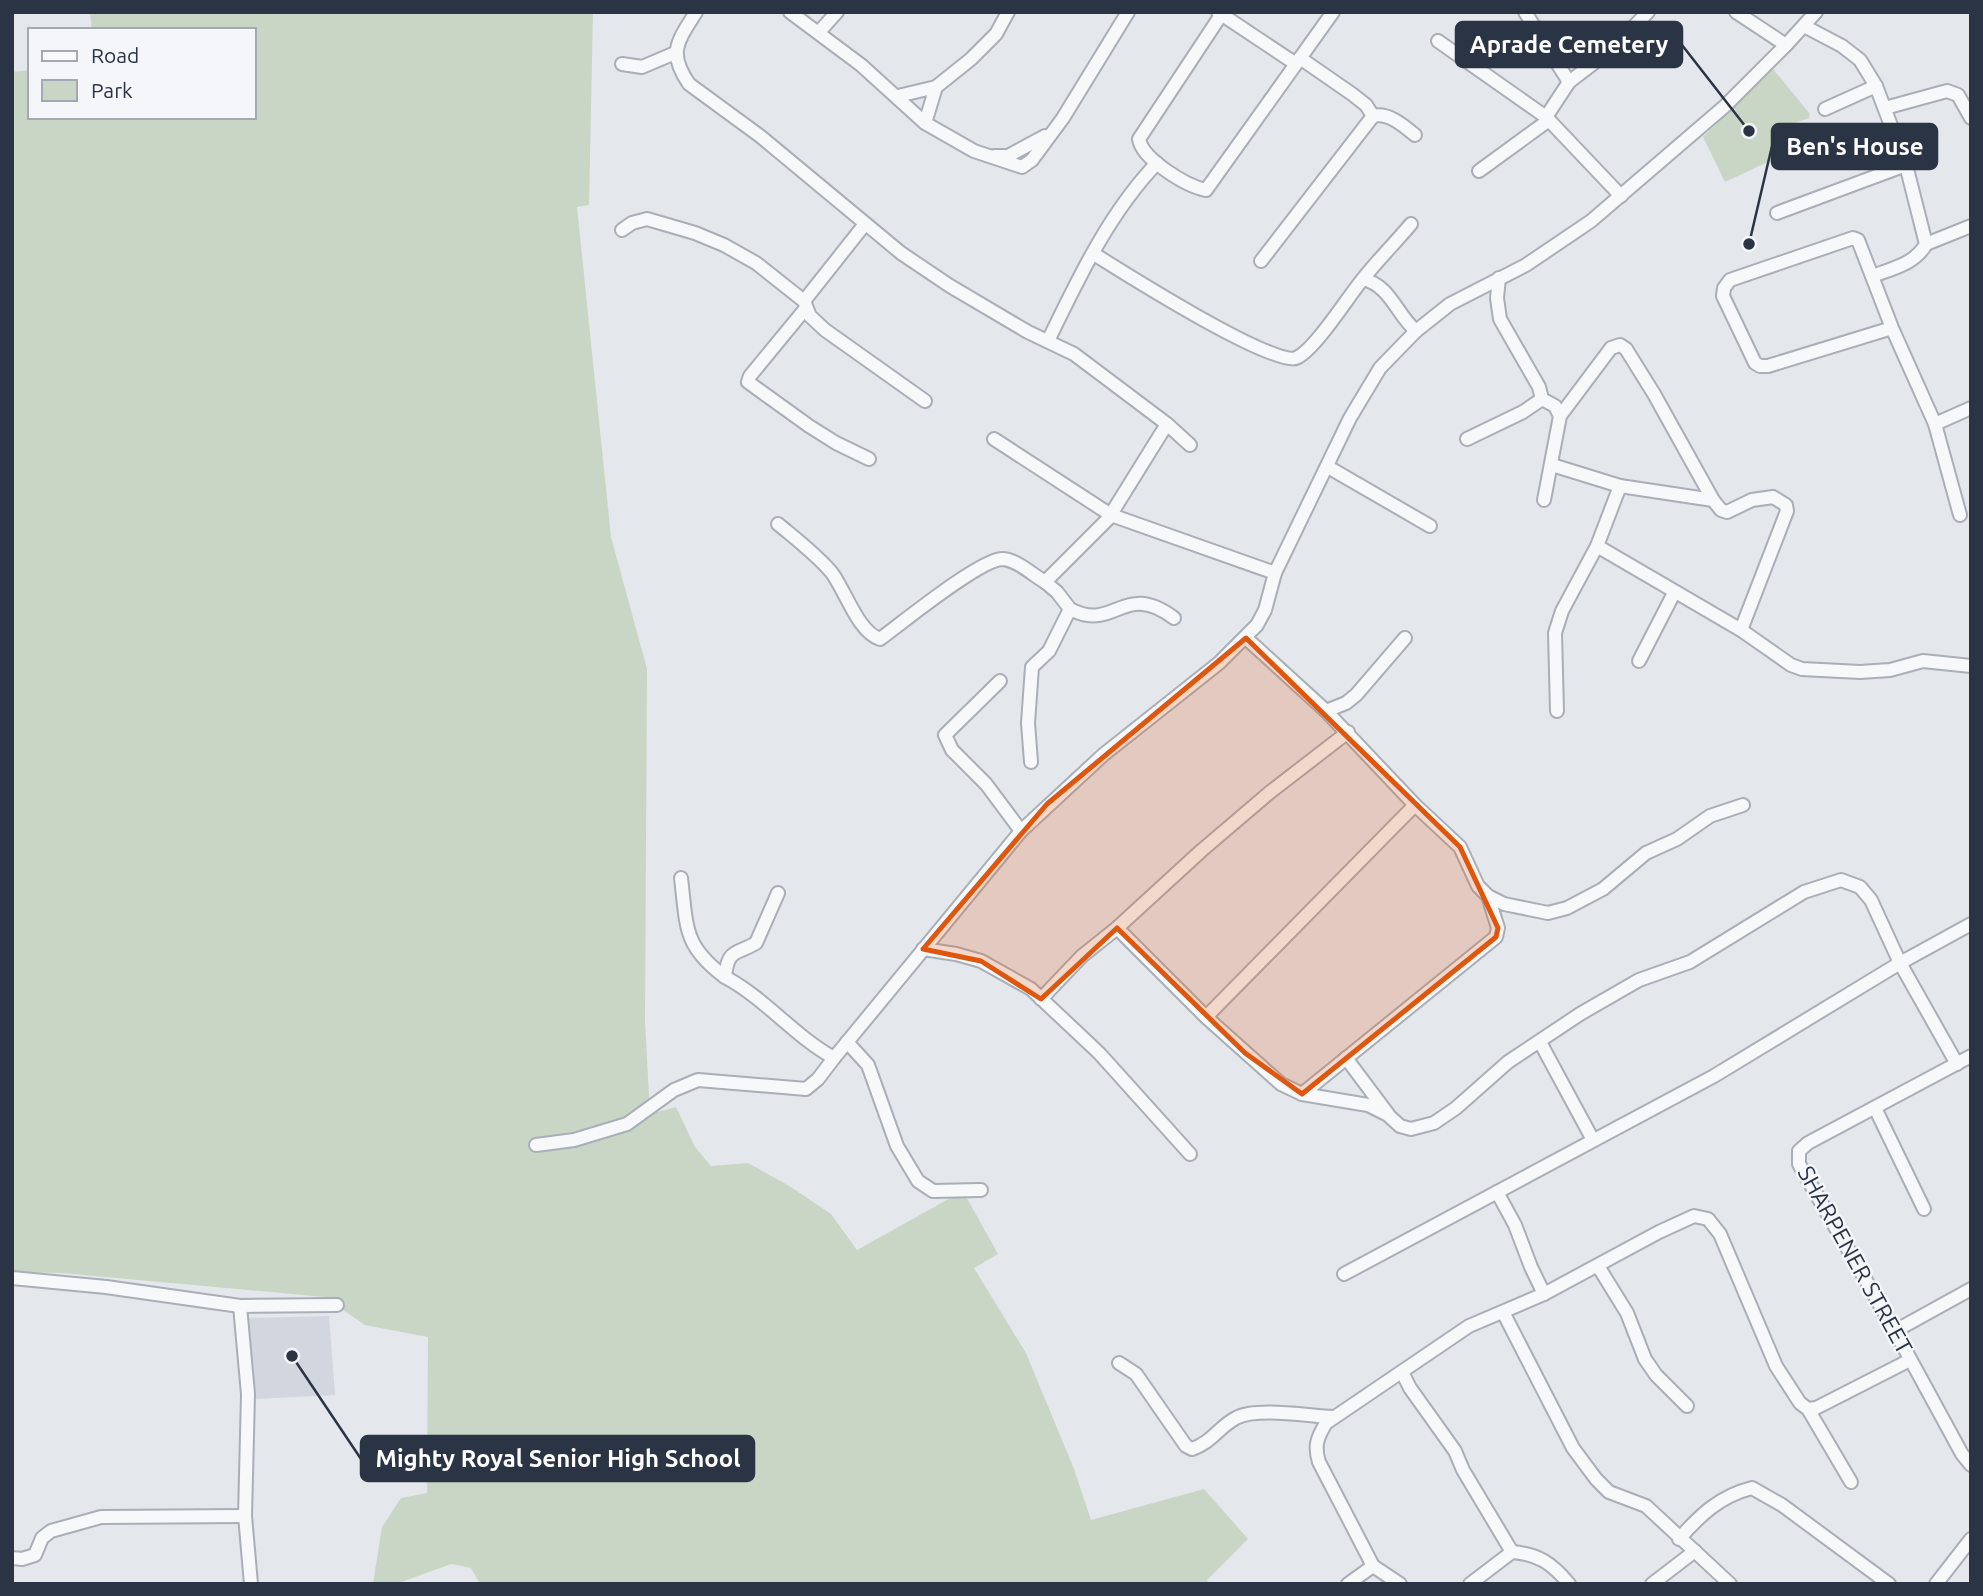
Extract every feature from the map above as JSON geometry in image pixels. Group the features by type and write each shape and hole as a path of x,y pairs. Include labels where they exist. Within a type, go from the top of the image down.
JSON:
{"street":[{"path":"696,12 677,41 675,53 682,74 689,84 760,136 901,253 950,286 1028,332 1074,354 1167,424 1190,445"},
{"path":"790,12 898,96 925,124 987,156 1023,167 1032,160 1051,134 1128,12"},
{"path":"819,32 837,12"},
{"path":"898,96 936,87 971,59 996,34 1008,12"},
{"path":"1333,12 1298,61 1206,190 1192,186 1157,163 1143,149 1139,139 1220,13 1298,61 1366,105 1373,116"},
{"path":"1525,12 1569,82"},
{"path":"1479,171 1547,119 1569,82 1611,50 1648,12"},
{"path":"1736,12 1786,46"},
{"path":"536,1145 574,1140 627,1124 674,1090 698,1080 806,1089 818,1079 1021,831 1103,755 1219,663 1246,638 1265,610 1275,573 1350,418 1380,368 1416,331 1450,304 1526,265 1560,244 1621,196 1725,106 1816,12"},
{"path":"1804,26 1842,46 1860,60 1876,86 1906,165 1926,244"},
{"path":"1438,41 1547,119 1621,196"},
{"path":"622,64 642,67 675,53"},
{"path":"1825,109 1876,86"},
{"path":"925,124 936,87"},
{"path":"1885,108 1947,91 1958,95 1971,118"},
{"path":"1261,261 1373,116 1380,114 1393,119 1415,135"},
{"path":"1048,341 1119,212 1157,163"},
{"path":"1777,213 1906,165"},
{"path":"622,230 632,223 647,219 695,233 756,263 805,304 810,316 825,330 925,401"},
{"path":"865,224 748,382 809,426 869,459"},
{"path":"1094,254 1250,344 1290,359 1297,358 1311,345 1411,224"},
{"path":"1872,276 1911,261 1919,256 1926,244 1971,226"},
{"path":"1892,328 1768,366 1760,366 1755,363 1723,296 1724,288 1730,280 1853,237 1860,243 1892,328 1935,424 1961,515"},
{"path":"1499,278 1497,298 1500,319 1539,387 1542,399 1555,407 1560,416"},
{"path":"1363,279 1373,282 1391,297 1401,317 1416,331"},
{"path":"1544,500 1560,416 1611,348 1620,345 1626,349 1654,394 1721,510 1727,512 1752,500 1773,496 1786,505 1787,511 1741,630"},
{"path":"1467,439 1523,412 1542,399"},
{"path":"1935,424 1971,408"},
{"path":"1045,582 1111,515 1167,424"},
{"path":"994,439 1111,515 1275,573"},
{"path":"1552,465 1619,486 1713,500"},
{"path":"1328,467 1430,526"},
{"path":"1557,710 1555,633 1562,611 1597,546 1619,486"},
{"path":"778,524 831,572 862,626 871,636 880,639 963,579 1000,559 1015,563 1045,582 1070,609 1080,615 1094,617 1135,603 1146,603 1160,607 1174,618"},
{"path":"1597,546 1741,630 1791,665 1802,669 1860,672 1890,670 1923,661 1971,666"},
{"path":"1639,661 1674,593"},
{"path":"1031,762 1028,723 1032,667 1049,651 1070,609"},
{"path":"1246,638 1344,728 1415,805 1460,847 1478,886 1488,896 1504,904 1548,913 1567,908 1603,888 1646,853 1677,839 1710,816 1743,805"},
{"path":"1326,711 1346,703 1356,695 1405,638"},
{"path":"1000,681 946,735 952,750 986,784 1021,831"},
{"path":"1041,999 1082,956 1344,728 1346,703"},
{"path":"1206,1017 1415,805"},
{"path":"681,878 689,934 695,949 712,967 753,993 820,1050 834,1058"},
{"path":"1346,1058 1388,1115 1400,1126 1411,1129 1434,1123 1456,1108 1508,1062 1580,1014 1639,981 1690,962 1804,892 1841,880 1860,887 1871,900 1900,963 1957,1064"},
{"path":"726,977 726,966 732,953 756,943 778,893"},
{"path":"1301,1094 1496,937 1498,928 1488,896"},
{"path":"1344,1274 1714,1076 1900,963 1971,924"},
{"path":"1117,928 1206,1017 1281,1084 1301,1094 1368,1105 1388,1115"},
{"path":"923,950 956,954 981,961 1024,984 1099,1053 1190,1154"},
{"path":"848,1042 868,1065 897,1146 918,1181 933,1191 981,1190"},
{"path":"1540,1042 1593,1140"},
{"name":"SHARPENER STREET","path":"1971,1056 1808,1143 1799,1151 1798,1164 1895,1331 1962,1454 1971,1465"},
{"path":"1875,1108 1924,1209"},
{"path":"1497,1192 1516,1225 1544,1294"},
{"path":"1400,1584 1373,1566 1339,1506 1315,1451 1317,1438 1326,1423 1469,1326 1544,1294 1694,1216 1708,1219 1720,1234 1776,1366 1800,1403 1808,1409 1851,1482"},
{"path":"1598,1266 1627,1313 1645,1359 1656,1375 1687,1406"},
{"path":"12,1278 106,1287 240,1306 337,1305"},
{"path":"1895,1331 1971,1289"},
{"path":"240,1306 248,1394 245,1516 251,1584"},
{"path":"1503,1311 1573,1448 1596,1479 1609,1492 1646,1506 1730,1584"},
{"path":"1808,1409 1816,1408 1910,1360"},
{"path":"1119,1363 1136,1374 1186,1446 1192,1449 1219,1432 1233,1418 1251,1413 1333,1417"},
{"path":"1402,1372 1410,1388 1455,1451 1463,1470 1512,1552"},
{"path":"1679,1539 1701,1514 1733,1493 1752,1488 1783,1505 1889,1584"},
{"path":"12,1558 22,1559 35,1555 42,1538 51,1531 101,1517 245,1516"},
{"path":"1936,1584 1971,1539"},
{"path":"1652,1584 1695,1551"},
{"path":"1470,1584 1512,1552 1530,1553 1540,1557 1569,1584"},
{"path":"1348,1584 1373,1566"}],"highlighted area":[{"path":"1246,638 1460,847 1498,928 1496,937 1302,1094 1245,1053 1117,928 1041,999 981,961 923,949 1047,804"}],"shaded area":[{"path":"329,1316 335,1395 254,1399 249,1318"}],"green space":[{"path":"90,12 593,12 589,205 577,207 611,537 647,669 645,1021 650,1114 676,1107 695,1147 711,1166 748,1163 791,1187 831,1214 857,1250 963,1191 998,1254 974,1268 1026,1353 1074,1469 1091,1520 1204,1489 1248,1539 1207,1580 1209,1584 480,1584 471,1568 451,1564 396,1584 373,1584 382,1527 401,1498 427,1493 428,1337 365,1325 324,1297 62,1273 12,1272 12,72 28,70 28,119 256,119 256,28 92,28"},
{"path":"1773,69 1810,114 1809,118 1788,125 1791,151 1725,182 1703,137"}],"place":[{"name":"Aprade Cemetery","path":"1749,131"},
{"name":"Ben's House","path":"1749,244"},
{"name":"Mighty Royal Senior High School","path":"292,1356"}]}
